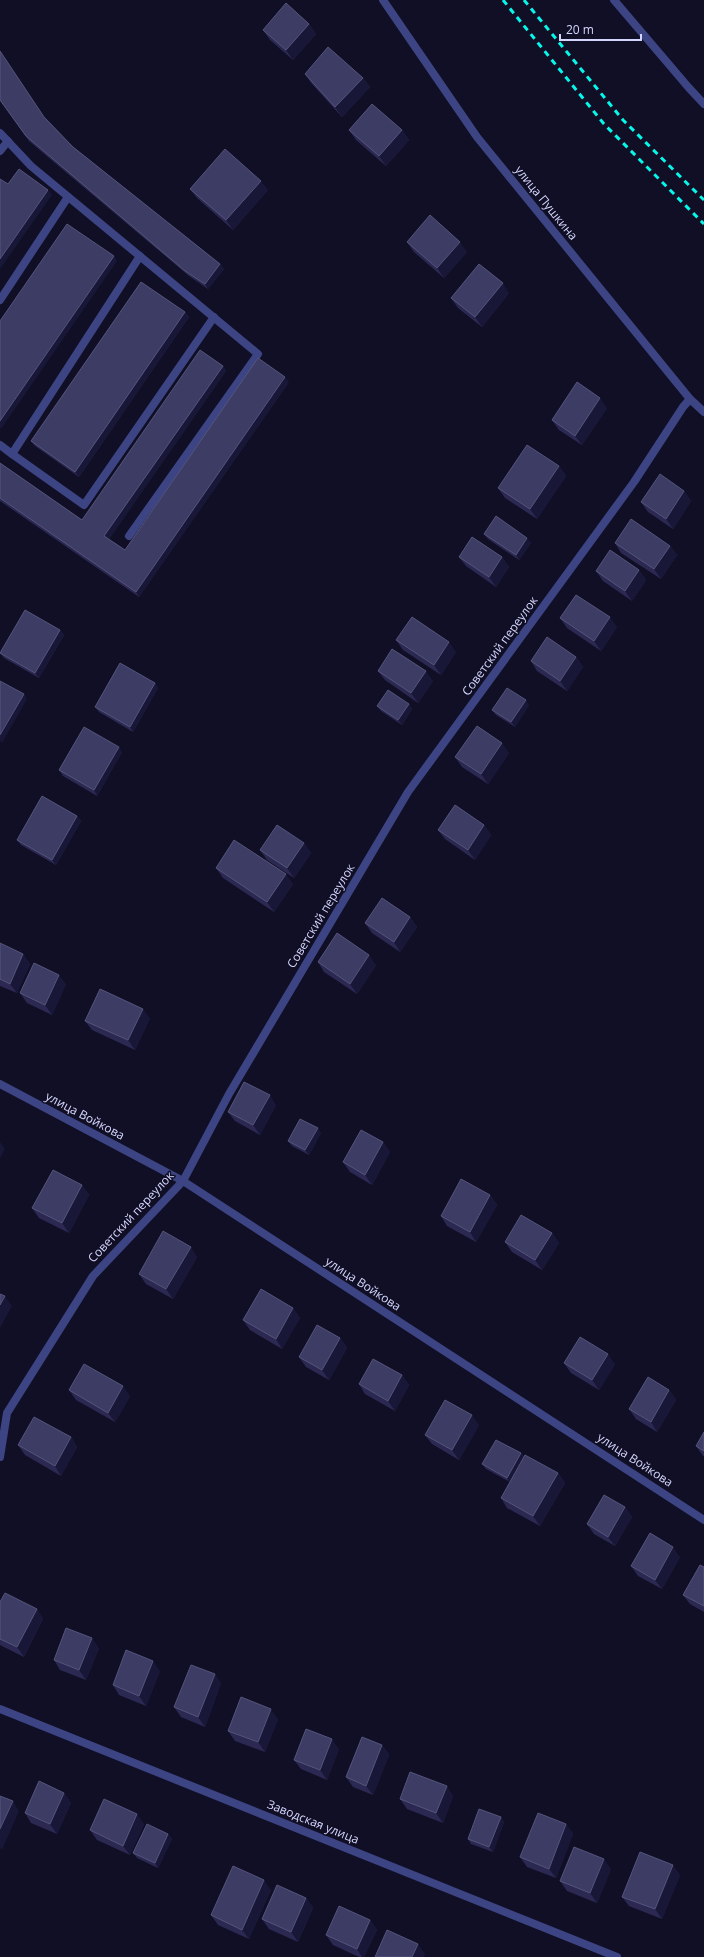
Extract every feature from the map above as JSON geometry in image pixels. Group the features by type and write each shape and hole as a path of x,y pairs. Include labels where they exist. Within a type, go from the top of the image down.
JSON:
{"street":[{"name":"улица Пушкина","path":"383,0 477,137 690,399 704,412"},
{"path":"614,0 704,104"},
{"path":"0,133 31,166 258,354 128,536"},
{"path":"0,151 8,141"},
{"path":"0,300 68,197"},
{"path":"12,454 140,256"},
{"path":"0,445 84,505 214,317"},
{"name":"Советский переулок","path":"0,1457 7,1413 92,1276 183,1181 234,1088 408,792 634,482 683,407 690,399"},
{"name":"улица Войкова","path":"0,1084 183,1181 704,1520"},
{"name":"Заводская улица","path":"0,1709 617,1957"}],"building":[{"path":"286,3 309,24 286,50 263,30"},
{"path":"328,47 363,78 335,107 305,74"},
{"path":"0,51 44,117 73,147 220,264 205,284 185,271 26,136 0,100"},
{"path":"372,104 402,130 379,156 349,130"},
{"path":"225,149 261,181 226,220 190,189"},
{"path":"19,169 48,190 0,259 0,179 8,184"},
{"path":"430,215 460,242 437,268 407,242"},
{"path":"67,224 114,256 0,421 0,321"},
{"path":"479,264 503,283 475,317 451,298"},
{"path":"141,282 185,312 75,472 31,441"},
{"path":"200,350 223,366 104,536 125,550 258,358 285,377 136,592 0,498 0,463 82,520"},
{"path":"577,382 600,398 575,436 552,420"},
{"path":"527,445 559,466 530,509 498,488"},
{"path":"660,474 684,491 666,519 641,502"},
{"path":"496,516 527,538 516,555 484,534"},
{"path":"631,519 670,546 654,569 615,543"},
{"path":"472,537 502,557 489,577 459,557"},
{"path":"610,550 639,570 625,591 596,571"},
{"path":"576,595 610,617 594,641 560,618"},
{"path":"25,610 60,630 35,673 0,653"},
{"path":"412,617 449,642 434,665 396,640"},
{"path":"547,637 576,657 560,681 531,661"},
{"path":"392,649 426,671 411,693 378,671"},
{"path":"120,663 155,683 130,727 95,707"},
{"path":"0,681 24,694 0,735"},
{"path":"507,688 526,700 511,722 492,710"},
{"path":"388,690 409,704 398,720 377,706"},
{"path":"477,726 502,743 481,774 455,757"},
{"path":"84,727 119,747 94,790 59,770"},
{"path":"42,796 77,816 52,860 17,840"},
{"path":"455,805 484,825 468,850 438,830"},
{"path":"277,825 304,843 287,868 260,850"},
{"path":"234,840 286,874 267,902 216,868"},
{"path":"382,898 410,917 394,942 365,923"},
{"path":"337,933 369,955 350,984 318,962"},
{"path":"0,943 23,954 10,984 0,979"},
{"path":"34,963 59,975 45,1005 20,993"},
{"path":"100,989 143,1009 128,1040 85,1021"},
{"path":"244,1082 270,1095 253,1125 228,1112"},
{"path":"300,1119 318,1128 305,1150 288,1141"},
{"path":"361,1130 383,1142 365,1175 343,1162"},
{"path":"53,1170 82,1185 62,1223 32,1208"},
{"path":"461,1179 490,1195 470,1232 441,1216"},
{"path":"521,1215 552,1233 535,1260 505,1242"},
{"path":"163,1231 191,1247 166,1289 139,1274"},
{"path":"261,1289 293,1308 276,1339 243,1320"},
{"path":"0,1294 5,1296 0,1305"},
{"path":"317,1325 340,1338 322,1370 299,1357"},
{"path":"580,1337 608,1354 592,1380 564,1363"},
{"path":"373,1359 402,1375 388,1401 359,1384"},
{"path":"84,1364 123,1386 108,1413 69,1390"},
{"path":"648,1377 669,1390 651,1422 629,1409"},
{"path":"445,1400 472,1415 452,1450 425,1435"},
{"path":"34,1417 71,1437 55,1466 18,1445"},
{"path":"704,1432 704,1451 696,1446"},
{"path":"496,1440 521,1453 507,1478 482,1464"},
{"path":"525,1455 558,1473 533,1516 501,1498"},
{"path":"604,1495 625,1507 608,1537 587,1524"},
{"path":"650,1533 673,1547 655,1580 631,1566"},
{"path":"700,1565 704,1567 704,1606 683,1595"},
{"path":"5,1593 37,1609 17,1647 0,1639 0,1602"},
{"path":"66,1628 92,1638 79,1670 54,1660"},
{"path":"126,1650 153,1661 139,1696 113,1685"},
{"path":"191,1665 215,1674 198,1717 174,1707"},
{"path":"241,1697 271,1709 258,1742 228,1731"},
{"path":"306,1729 332,1739 320,1770 294,1760"},
{"path":"362,1737 382,1745 366,1786 346,1777"},
{"path":"410,1772 447,1786 436,1813 400,1799"},
{"path":"39,1781 64,1793 50,1824 25,1813"},
{"path":"0,1796 13,1801 0,1829"},
{"path":"104,1799 137,1814 123,1846 90,1830"},
{"path":"479,1809 501,1817 489,1847 468,1839"},
{"path":"538,1813 566,1824 549,1869 520,1857"},
{"path":"147,1824 168,1834 155,1863 133,1853"},
{"path":"574,1847 604,1859 590,1893 560,1881"},
{"path":"640,1852 673,1865 655,1909 622,1897"},
{"path":"233,1866 264,1880 242,1930 211,1915"},
{"path":"277,1885 306,1898 291,1932 262,1919"},
{"path":"339,1906 370,1920 357,1949 326,1935"},
{"path":"387,1930 418,1944 412,1957 375,1957"}],"railway":[{"path":"503,0 604,124 704,224"},
{"path":"524,0 623,120 704,200"}]}
